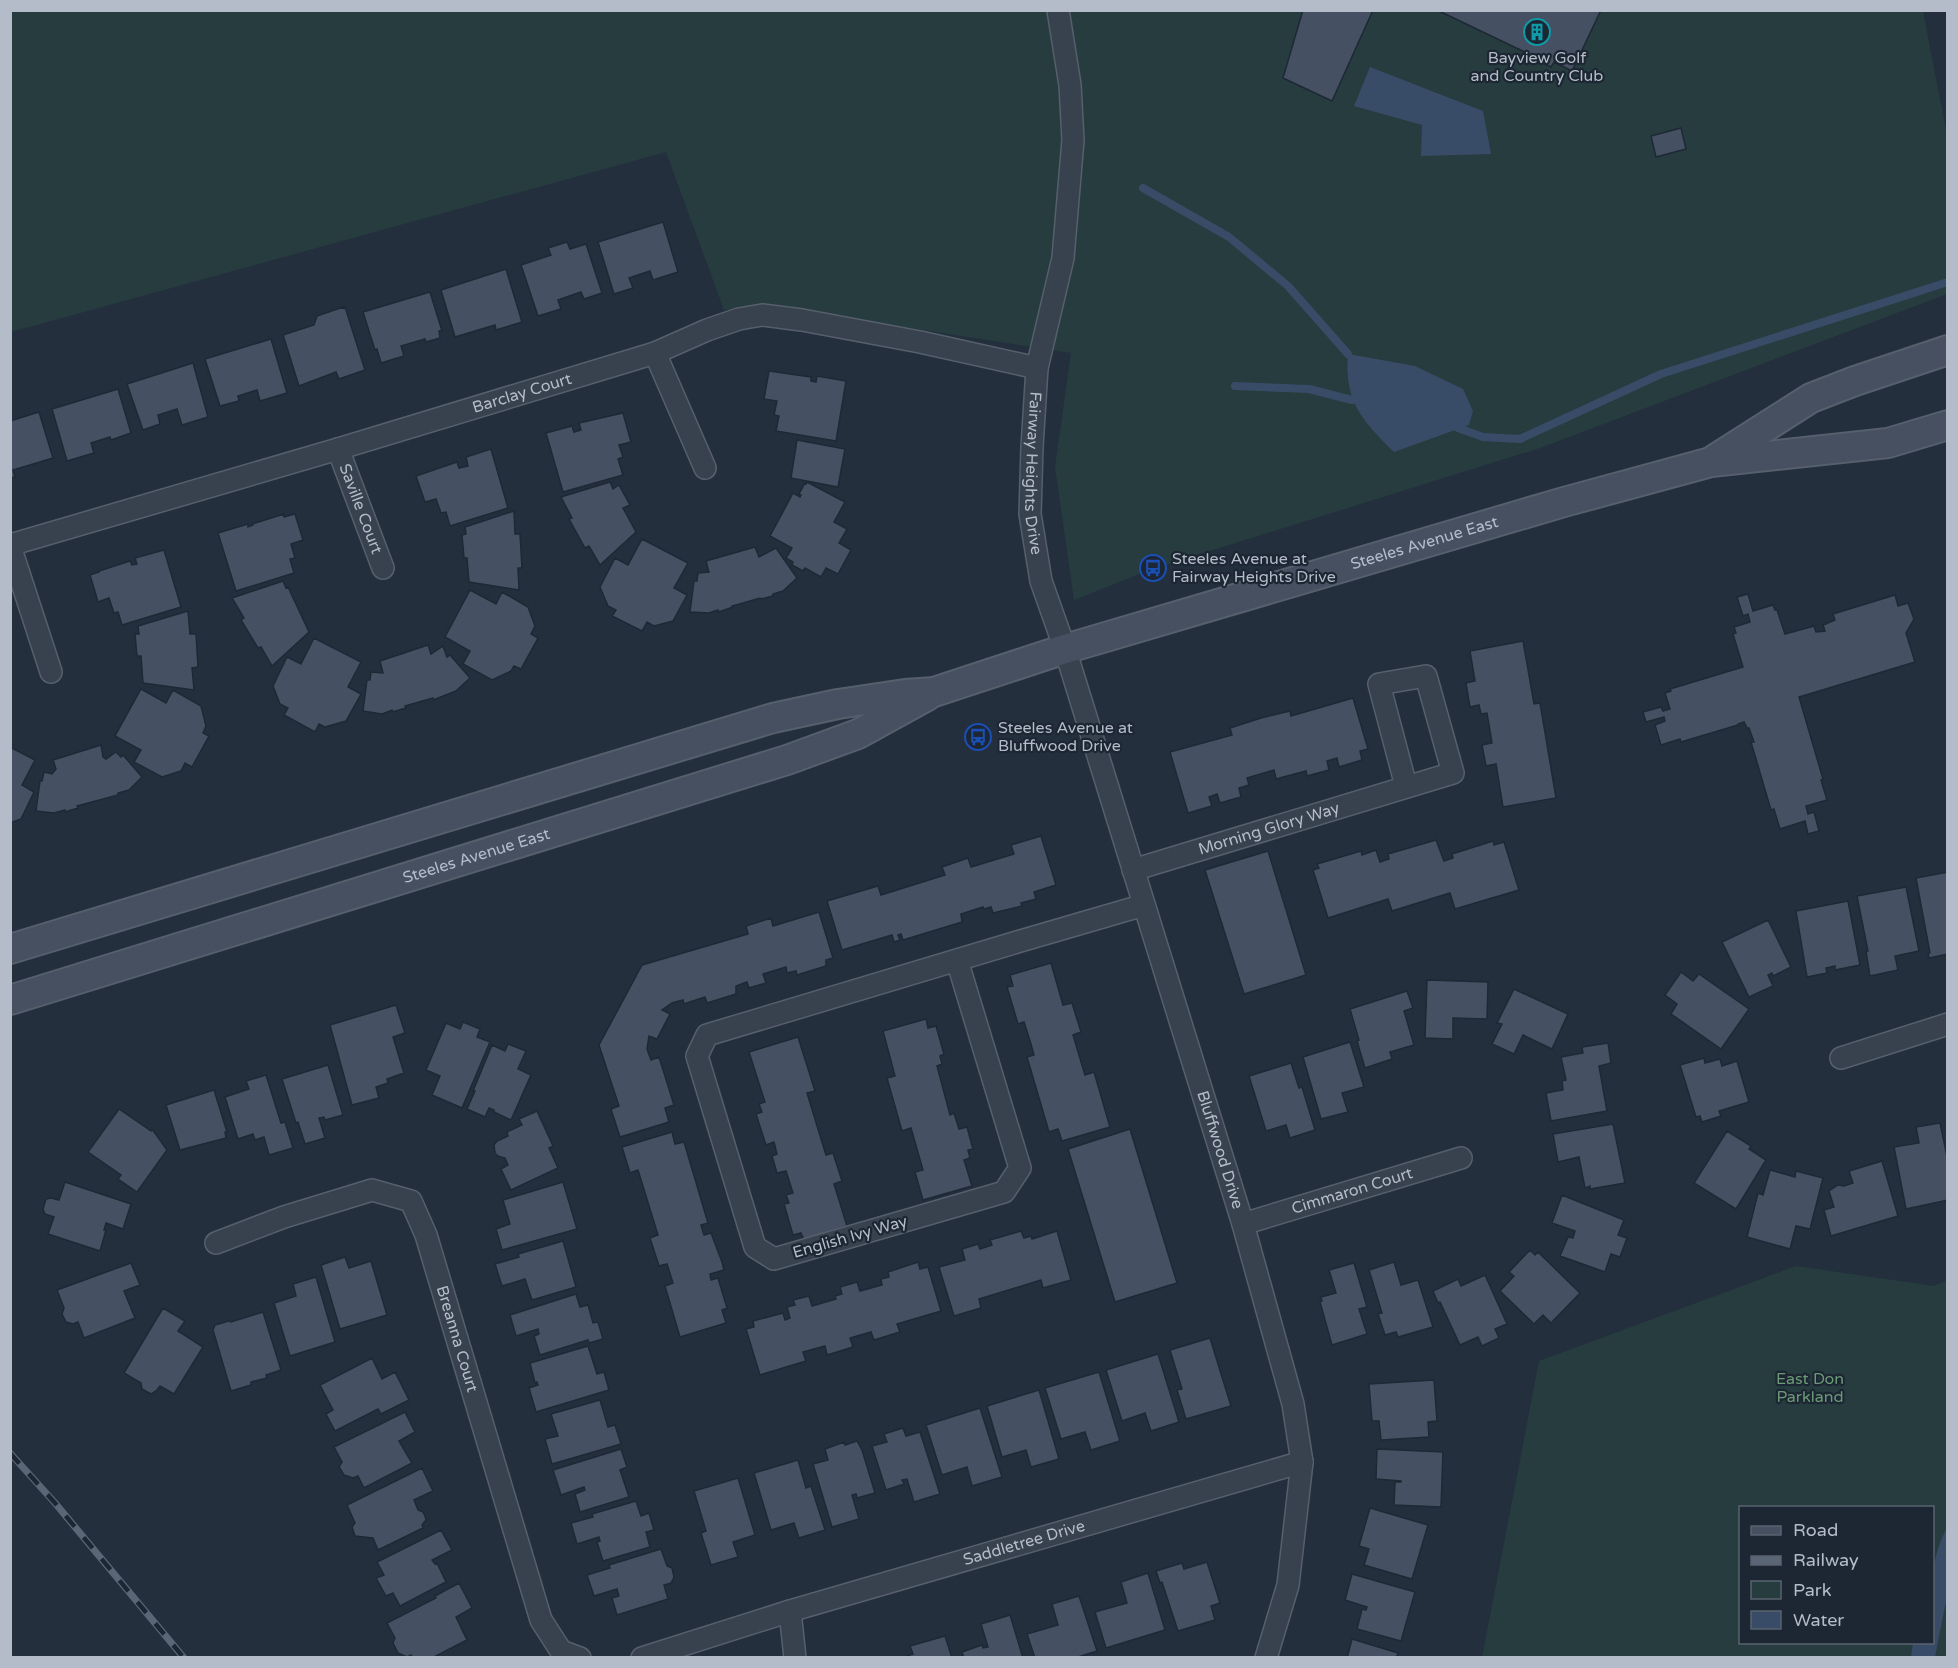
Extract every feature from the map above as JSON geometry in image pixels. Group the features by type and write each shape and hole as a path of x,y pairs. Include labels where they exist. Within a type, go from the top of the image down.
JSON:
{"main road":[{"name":"Steeles Avenue East","path":"1711,462 1811,398 1947,350"},
{"name":"Steeles Avenue East","path":"10,1000 787,760 858,734 934,692 1065,649 1564,502 1711,462 1888,442 1947,425"},
{"name":"Steeles Avenue East","path":"10,950 773,718 837,704 934,692"}],"street":[{"name":"Fairway Heights Drive","path":"1058,10 1070,85 1073,140 1063,258 1037,368 1030,514 1041,581 1065,649"},
{"name":"Barclay Court","path":"10,545 656,353 707,330 739,319 762,315 802,320 920,342 1037,368"},
{"path":"656,353 705,468"},
{"name":"Saville Court","path":"338,449 383,568"},
{"path":"10,545 51,672"},
{"name":"Bluffwood Drive","path":"1065,649 1242,1224 1293,1404 1302,1462 1288,1585 1266,1658"},
{"name":"Morning Glory Way","path":"1133,870 1453,773 1426,676 1379,684 1406,786"},
{"name":"English Ivy Way","path":"957,960 1020,1168 1004,1191 774,1259 755,1247 697,1056 707,1035 957,960 1144,905"},
{"path":"1841,1058 1947,1024"},
{"name":"Cimmaron Court","path":"1242,1224 1461,1158"},
{"name":"Breanna Court","path":"216,1243 284,1217 372,1190 411,1201 426,1235 541,1620 561,1651 580,1658"},
{"name":"Saddletree Drive","path":"790,1611 1302,1462"},
{"path":"642,1658 790,1611 795,1658"}],"green space":[{"name":"Bayview Golf and Country Club","path":"11,11 1923,11 1947,135 1947,294 1540,448 1149,570 1074,600 1055,467 1071,353 770,306 724,310 666,152 11,332"},
{"name":"East Don Parkland","path":"1796,1266 1934,1286 1947,1280 1947,1657 1482,1658 1539,1361"}],"water":[{"path":"1370,67 1483,111 1491,154 1421,156 1422,125 1354,106"},
{"path":"1348,354 1415,366 1463,389 1473,411 1469,425 1394,452 1364,420 1352,397 1349,385"},
{"path":"1947,1528 1947,1600 1935,1657 1911,1657 1913,1644 1934,1644 1934,1564"}],"building":[{"path":"1303,10 1373,10 1332,101 1283,78"},
{"name":"Bayview Golf and Country Club","path":"1437,10 1601,10 1572,71 1554,62 1551,67"},
{"path":"1681,128 1686,149 1656,157 1651,136"},
{"path":"663,222 678,272 653,280 650,271 629,278 633,288 614,294 598,242"},
{"path":"567,242 570,249 586,244 602,293 584,299 581,292 558,300 561,309 538,316 521,265 551,255 548,248"},
{"path":"506,269 522,322 496,330 495,325 455,337 441,290"},
{"path":"430,292 442,331 439,331 440,338 426,342 425,339 401,346 404,356 381,363 363,312"},
{"path":"345,307 365,370 339,379 336,372 299,386 283,335 314,325 317,316"},
{"path":"271,339 287,393 260,401 257,390 238,396 239,401 220,406 205,359"},
{"path":"193,363 208,417 182,425 177,409 158,415 160,424 143,430 127,384"},
{"path":"769,371 811,377 811,381 816,382 817,376 846,381 836,441 776,431 779,416 774,415 777,401 764,399"},
{"path":"118,389 131,433 111,440 110,437 91,443 94,453 67,461 52,409"},
{"path":"39,412 53,458 13,470 15,477 10,478 10,421"},
{"path":"623,413 631,442 619,445 623,457 618,459 623,475 563,492 546,433 572,426 574,432 581,430 579,423"},
{"path":"797,440 845,449 838,487 791,478"},
{"path":"491,449 508,508 450,526 446,512 441,513 436,499 425,502 416,476 457,462 459,468 468,466 466,457"},
{"path":"610,482 613,489 619,485 630,505 623,508 636,532 600,565 589,546 585,548 569,519 572,518 561,497"},
{"path":"807,482 845,502 834,522 847,529 839,543 851,550 838,574 826,568 821,577 805,568 803,571 792,565 793,562 786,558 792,548 770,536 793,493 800,497 799,494"},
{"path":"514,511 515,534 520,534 522,568 518,568 519,590 469,582 462,535 466,534 465,527"},
{"path":"284,514 284,517 295,514 303,540 291,544 295,558 290,559 294,573 236,591 218,533 248,524 248,527"},
{"path":"642,539 688,563 674,588 687,595 673,621 654,626 647,622 642,631 612,616 616,610 608,606 600,587 615,558 628,565"},
{"path":"755,547 759,557 776,548 797,578 783,591 773,596 732,606 719,612 718,610 709,613 690,612 694,581 697,581 698,573 709,572 706,561"},
{"path":"164,550 181,607 122,625 118,612 114,613 109,598 98,602 90,575 130,561 132,565 137,564 135,558"},
{"path":"283,581 309,632 272,666 241,620 244,618 232,598"},
{"path":"470,590 496,604 502,592 528,607 535,626 531,634 538,638 521,669 514,666 511,671 492,680 463,664 470,651 445,637"},
{"path":"1748,594 1753,611 1773,605 1785,634 1814,626 1816,632 1825,631 1823,625 1835,620 1833,614 1895,595 1898,606 1908,603 1914,619 1906,633 1915,662 1799,697 1827,800 1806,806 1808,814 1814,812 1819,831 1808,834 1805,821 1780,829 1774,809 1771,810 1751,742 1754,742 1744,722 1681,742 1680,739 1661,745 1655,725 1665,721 1664,717 1646,722 1643,712 1661,707 1663,711 1670,709 1665,693 1671,691 1670,689 1743,667 1733,634 1736,633 1734,627 1750,622 1748,614 1743,616 1737,597"},
{"path":"188,611 190,634 196,634 198,667 192,668 194,690 143,683 141,656 137,656 135,634 139,634 138,626"},
{"path":"314,638 361,662 348,687 361,694 346,721 325,727 319,724 315,732 284,715 288,708 280,704 273,686 287,657 301,664"},
{"path":"1523,641 1534,704 1540,703 1556,798 1503,807 1496,764 1486,766 1482,745 1492,743 1487,713 1481,714 1479,705 1470,707 1466,683 1475,681 1470,651"},
{"path":"428,645 431,654 443,646 447,657 450,655 470,678 456,691 433,700 433,698 382,714 363,711 367,680 370,680 371,672 383,673 380,661"},
{"path":"141,689 166,703 173,690 201,706 206,726 203,733 209,736 192,767 185,763 181,771 162,777 134,762 141,750 115,736"},
{"path":"1353,698 1368,749 1360,751 1362,760 1339,767 1337,758 1327,761 1329,770 1307,776 1306,771 1276,779 1274,770 1247,778 1249,785 1239,788 1241,797 1220,803 1217,794 1209,797 1212,806 1188,813 1170,752 1232,735 1230,728 1261,718 1290,711 1291,716"},
{"path":"101,745 103,757 106,759 116,752 121,757 123,755 142,777 129,790 77,806 78,808 54,813 36,811 40,781 42,781 44,772 52,774 56,769 53,760"},
{"path":"10,747 35,760 22,785 34,792 21,819 10,823"},
{"path":"1041,836 1056,885 1034,892 1036,899 1021,903 1022,906 993,913 991,907 984,909 983,907 961,914 962,922 903,940 901,934 898,935 900,940 894,942 892,935 842,950 827,901 878,886 881,895 945,875 942,867 968,858 971,867 1014,854 1011,845"},
{"path":"1436,840 1444,861 1453,858 1452,854 1493,841 1494,845 1504,842 1519,890 1455,909 1450,893 1392,911 1388,899 1328,918 1313,870 1319,868 1317,864 1361,851 1362,855 1376,850 1380,862 1389,859 1388,854"},
{"path":"1268,851 1306,975 1244,994 1205,870"},
{"path":"1948,872 1948,954 1929,958 1916,878"},
{"path":"1906,887 1919,951 1895,956 1898,970 1870,976 1866,951 1868,951 1857,896"},
{"path":"1848,901 1860,965 1835,970 1835,966 1826,968 1827,973 1807,977 1796,911"},
{"path":"819,912 833,958 826,960 826,966 797,975 796,971 787,973 786,967 763,974 766,983 749,988 747,982 736,986 736,994 707,1003 705,997 684,1004 683,1000 672,1003 662,1010 670,1014 657,1039 649,1036 647,1049 651,1060 659,1057 674,1105 665,1108 669,1122 620,1137 611,1109 619,1106 599,1045 642,965 748,934 746,926 771,918 773,926"},
{"path":"1768,920 1791,967 1773,976 1772,973 1768,975 1773,986 1749,997 1722,942"},
{"path":"1051,963 1063,1005 1072,1003 1081,1032 1073,1035 1085,1075 1094,1072 1110,1127 1062,1141 1058,1129 1049,1132 1027,1057 1034,1055 1031,1044 1024,1022 1018,1024 1007,987 1013,986 1010,975"},
{"path":"1681,972 1693,981 1699,974 1749,1009 1721,1049 1671,1014 1677,1004 1665,995"},
{"path":"1427,980 1488,982 1487,1019 1453,1018 1453,1039 1425,1038"},
{"path":"1514,989 1568,1014 1552,1049 1523,1035 1514,1054 1492,1044 1502,1024 1497,1023"},
{"path":"1407,991 1413,1008 1404,1011 1414,1045 1390,1052 1392,1059 1365,1068 1350,1009"},
{"path":"396,1005 405,1033 393,1037 404,1073 387,1079 388,1083 376,1087 379,1098 352,1105 330,1025"},
{"path":"926,1019 928,1028 936,1026 944,1054 940,1056 942,1064 937,1066 950,1115 954,1113 959,1129 967,1127 973,1149 968,1150 970,1158 964,1160 972,1186 923,1200 915,1172 923,1170 911,1128 902,1131 887,1078 895,1076 883,1031"},
{"path":"463,1022 480,1029 477,1037 490,1042 462,1108 432,1095 440,1076 426,1070 446,1023 460,1029"},
{"path":"798,1037 815,1091 807,1093 826,1155 833,1153 842,1181 834,1184 847,1226 804,1240 801,1233 793,1235 784,1204 789,1203 786,1195 793,1193 786,1171 777,1173 772,1156 777,1154 774,1142 766,1145 756,1114 762,1112 759,1104 765,1102 749,1052"},
{"path":"1350,1042 1364,1087 1342,1093 1348,1112 1321,1119 1303,1057"},
{"path":"1608,1043 1611,1063 1599,1066 1607,1111 1551,1121 1546,1093 1563,1090 1562,1081 1566,1080 1561,1057 1583,1053 1582,1047"},
{"path":"508,1044 526,1051 518,1069 531,1075 511,1120 489,1108 485,1117 467,1109 492,1045 505,1051"},
{"path":"1704,1058 1705,1063 1720,1059 1722,1066 1737,1061 1749,1102 1719,1111 1721,1116 1702,1122 1700,1116 1696,1117 1680,1065"},
{"path":"1291,1063 1299,1088 1302,1087 1315,1130 1290,1138 1286,1125 1266,1131 1249,1076"},
{"path":"328,1065 343,1115 325,1120 324,1117 319,1118 325,1138 305,1144 282,1079"},
{"path":"266,1075 281,1123 285,1122 293,1148 269,1155 264,1137 255,1140 253,1134 238,1139 225,1097 249,1089 246,1081"},
{"path":"214,1090 227,1132 225,1132 226,1138 180,1150 166,1105"},
{"path":"119,1109 151,1131 152,1129 167,1150 137,1192 118,1179 121,1175 88,1152"},
{"path":"537,1111 553,1146 549,1148 558,1168 511,1190 501,1169 508,1165 505,1158 495,1153 494,1145 508,1136 507,1132 522,1125 519,1119"},
{"path":"1940,1123 1948,1161 1948,1200 1906,1209 1894,1147 1919,1143 1916,1127"},
{"path":"1613,1124 1625,1183 1585,1188 1579,1157 1558,1162 1553,1134"},
{"path":"1130,1129 1177,1283 1115,1302 1068,1149"},
{"path":"1727,1131 1751,1146 1749,1149 1766,1160 1736,1209 1694,1183"},
{"path":"672,1132 675,1144 684,1142 708,1223 701,1225 704,1235 711,1233 722,1262 724,1270 710,1274 711,1280 718,1278 727,1308 722,1310 726,1323 680,1337 665,1286 673,1283 667,1264 659,1266 650,1238 658,1235 638,1170 630,1173 622,1147"},
{"path":"1882,1161 1898,1216 1831,1236 1824,1210 1834,1207 1829,1191 1838,1185 1853,1183 1849,1171"},
{"path":"1770,1170 1795,1177 1796,1171 1823,1178 1810,1229 1796,1226 1790,1249 1747,1237 1758,1193 1763,1195"},
{"path":"65,1182 131,1204 123,1229 106,1223 100,1251 48,1234 54,1217 45,1214 43,1209 46,1199 59,1200"},
{"path":"563,1182 577,1229 502,1250 496,1229 510,1224 503,1200"},
{"path":"1562,1195 1624,1220 1618,1235 1627,1238 1620,1257 1611,1254 1605,1272 1560,1256 1568,1237 1573,1238 1575,1231 1552,1223"},
{"path":"1021,1231 1024,1238 1031,1236 1032,1239 1057,1231 1071,1280 1043,1288 1041,1280 979,1299 981,1308 954,1316 939,1267 965,1260 962,1249 978,1244 980,1249 992,1245 990,1240"},
{"path":"563,1241 576,1287 532,1300 525,1279 502,1286 495,1264 519,1257 518,1254"},
{"path":"1530,1250 1535,1255 1538,1252 1580,1293 1551,1323 1543,1315 1534,1324 1500,1291 1514,1276 1509,1272"},
{"path":"345,1257 349,1268 371,1261 387,1315 340,1329 321,1265"},
{"path":"918,1262 920,1269 928,1267 941,1311 897,1324 900,1332 874,1340 871,1332 850,1338 853,1347 827,1355 825,1346 803,1352 806,1361 760,1375 746,1329 754,1327 753,1321 783,1313 785,1320 790,1318 787,1307 795,1305 793,1300 809,1296 812,1306 836,1299 835,1296 842,1294 840,1287 857,1282 860,1291 882,1285 881,1279 889,1277 888,1272"},
{"path":"1394,1262 1401,1285 1418,1280 1433,1327 1398,1337 1396,1332 1385,1335 1378,1314 1382,1313 1369,1270"},
{"path":"131,1263 140,1285 124,1291 135,1318 84,1338 78,1322 73,1324 66,1322 62,1314 64,1308 57,1290"},
{"path":"1354,1263 1367,1307 1359,1309 1367,1334 1332,1345 1320,1302 1321,1297 1336,1293 1329,1270"},
{"path":"1485,1275 1507,1324 1495,1329 1499,1338 1482,1346 1478,1337 1460,1345 1433,1291 1458,1279 1461,1286"},
{"path":"316,1277 335,1342 290,1356 274,1303 296,1296 293,1284"},
{"path":"576,1294 580,1307 588,1305 593,1323 598,1322 603,1339 589,1343 588,1340 540,1355 534,1336 539,1334 538,1329 516,1336 510,1315"},
{"path":"163,1308 185,1321 178,1331 203,1347 174,1394 160,1386 151,1394 142,1389 141,1383 124,1373"},
{"path":"263,1312 281,1370 266,1375 267,1378 251,1382 251,1385 231,1391 213,1330 215,1325"},
{"path":"1210,1338 1231,1406 1186,1419 1177,1390 1182,1389 1170,1350"},
{"path":"588,1346 597,1374 604,1372 609,1390 536,1412 529,1388 538,1385 537,1382 535,1383 530,1363"},
{"path":"1158,1354 1179,1422 1151,1431 1145,1413 1122,1421 1106,1370"},
{"path":"372,1358 382,1379 395,1372 409,1400 381,1414 378,1409 335,1431 326,1414 333,1410 320,1385"},
{"path":"1099,1372 1120,1441 1091,1450 1085,1432 1061,1439 1045,1388"},
{"path":"1434,1380 1437,1421 1428,1422 1429,1437 1381,1440 1379,1421 1372,1421 1369,1384"},
{"path":"1039,1390 1059,1459 1031,1467 1026,1450 1002,1457 987,1406"},
{"path":"600,1400 608,1427 615,1425 621,1444 552,1464 545,1439 558,1436 551,1414"},
{"path":"980,1408 1002,1477 972,1486 967,1467 942,1475 926,1425"},
{"path":"405,1412 415,1432 399,1441 412,1463 364,1488 358,1476 353,1478 344,1475 339,1467 342,1462 334,1447"},
{"path":"903,1428 906,1436 920,1432 940,1494 914,1502 907,1479 902,1480 904,1484 886,1490 872,1446 887,1442 884,1434"},
{"path":"857,1441 875,1493 857,1498 856,1494 852,1495 859,1519 832,1527 813,1464 828,1460 825,1449 844,1442 845,1445"},
{"path":"621,1449 627,1467 620,1470 629,1497 580,1512 575,1494 585,1490 584,1487 561,1495 553,1470"},
{"path":"1377,1449 1443,1452 1441,1507 1394,1505 1395,1482 1401,1481 1376,1479"},
{"path":"798,1460 806,1488 811,1486 825,1530 799,1538 794,1523 771,1530 754,1473"},
{"path":"422,1468 433,1491 414,1500 418,1510 425,1516 423,1528 378,1550 373,1538 355,1536 352,1527 355,1523 347,1505"},
{"path":"738,1478 755,1535 733,1542 738,1557 711,1565 701,1533 706,1531 694,1491"},
{"path":"636,1501 641,1516 649,1513 654,1530 646,1532 650,1547 603,1561 597,1542 600,1541 599,1537 577,1544 571,1523"},
{"path":"1370,1508 1428,1525 1412,1579 1364,1565 1369,1549 1359,1546"},
{"path":"441,1530 452,1550 432,1560 435,1564 437,1563 446,1582 400,1606 393,1593 386,1596 376,1578 384,1575 377,1562"},
{"path":"661,1549 667,1566 672,1568 674,1577 671,1583 664,1585 668,1599 617,1615 612,1598 619,1596 617,1589 594,1596 587,1575 610,1568 609,1565"},
{"path":"1207,1562 1220,1603 1211,1606 1215,1620 1178,1631 1162,1582 1160,1583 1156,1571 1182,1563 1184,1569"},
{"path":"1148,1573 1165,1630 1106,1648 1095,1612 1127,1603 1121,1582"},
{"path":"1352,1574 1415,1592 1401,1641 1357,1629 1362,1609 1366,1610 1367,1607 1345,1600"},
{"path":"459,1583 472,1608 456,1617 467,1640 432,1658 412,1658 411,1655 407,1657 398,1653 393,1643 395,1638 387,1623 436,1598 435,1596"},
{"path":"1079,1596 1097,1651 1075,1658 1035,1658 1027,1634 1058,1625 1052,1604"},
{"path":"1010,1615 1023,1658 964,1658 962,1652 982,1645 983,1648 988,1647 981,1624"},
{"path":"945,1636 952,1658 901,1658 913,1654 910,1646"},
{"path":"1352,1639 1398,1653 1396,1658 1347,1658"}],"waterway":[{"path":"1143,188 1229,237 1288,286 1348,354"},
{"path":"1458,428 1483,437 1520,439 1661,374 1948,282"},
{"path":"1235,386 1309,389 1352,400"}],"railway":[{"path":"10,1453 55,1503 184,1658"}],"place":[{"name":"Bayview Golf and Country Club","path":"1537,32"},
{"name":"Steeles Avenue at Fairway Heights Drive","path":"1153,568"},
{"name":"Steeles Avenue at Bluffwood Drive","path":"978,737"}]}
